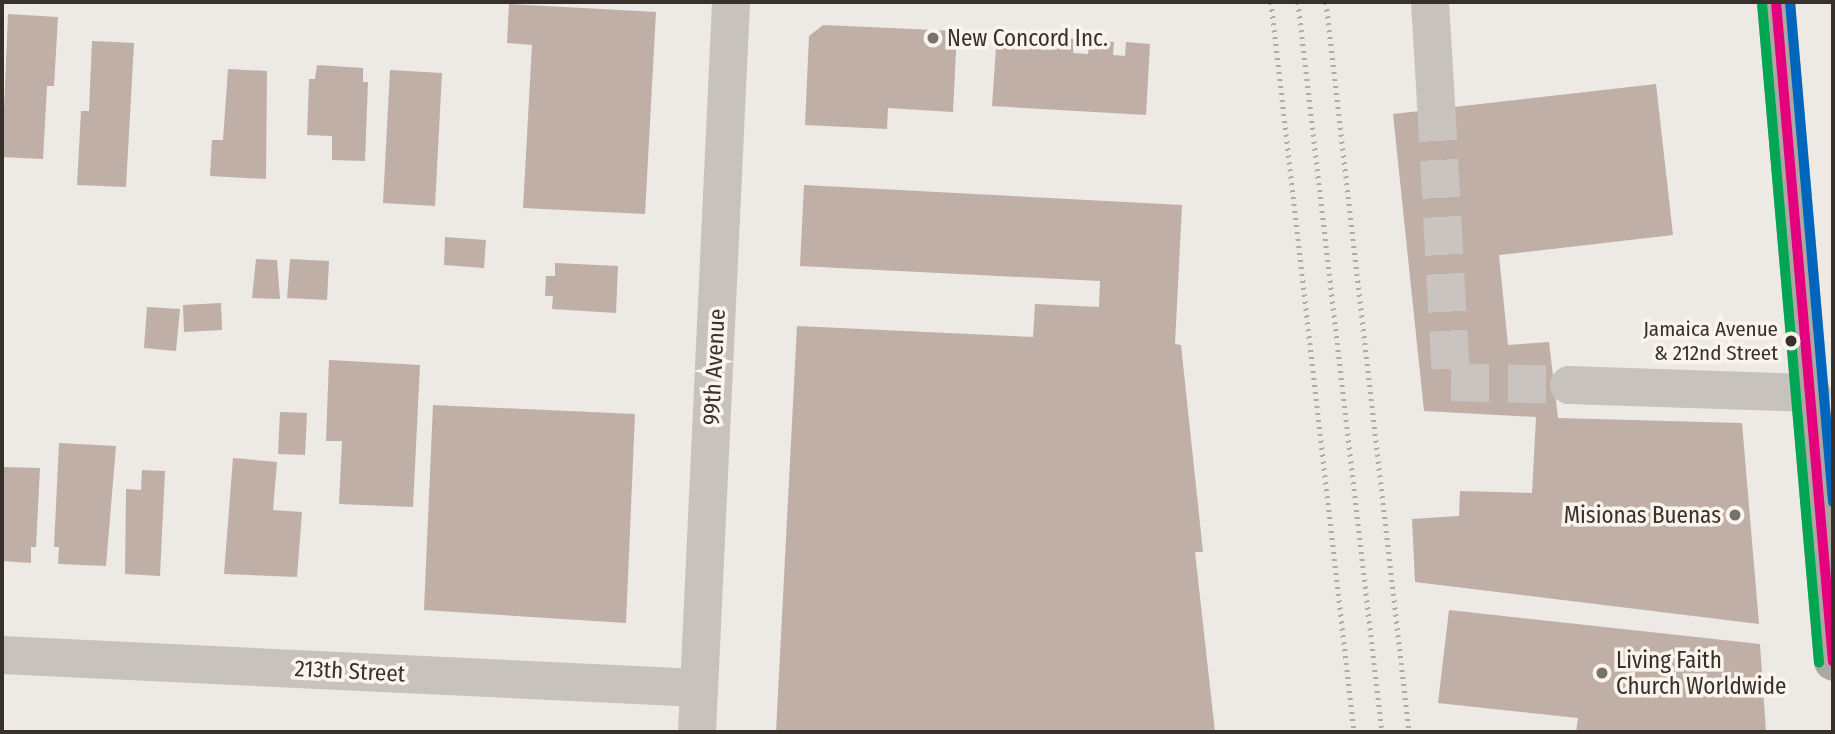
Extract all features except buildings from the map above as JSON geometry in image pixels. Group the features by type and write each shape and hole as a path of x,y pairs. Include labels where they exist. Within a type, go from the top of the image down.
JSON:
{"main road":[{"path":"1776,2 1819,305 1812,393 1833,662"}],"street":[{"name":"99th Avenue","path":"697,732 731,2"},
{"path":"1430,2 1436,103"},
{"path":"1569,385 1812,393"},
{"name":"213th Street","path":"2,655 699,688"}],"tunnel":[{"path":"1436,103 1451,382 1569,385"}],"railway":[{"path":"1271,2 1354,732"},
{"path":"1298,2 1382,732"},
{"path":"1326,2 1409,732"}],"transit line":[{"path":"1776,2 1833,662"},
{"path":"1790,2 1833,502"},
{"path":"1762,3 1819,663"}],"place":[{"name":"New Concord Inc.","path":"933,38"},
{"name":"Jamaica Avenue & 212nd Street","path":"1791,341"},
{"name":"Misionas Buenas","path":"1735,515"},
{"name":"Living Faith Church Worldwide","path":"1602,673"}]}
